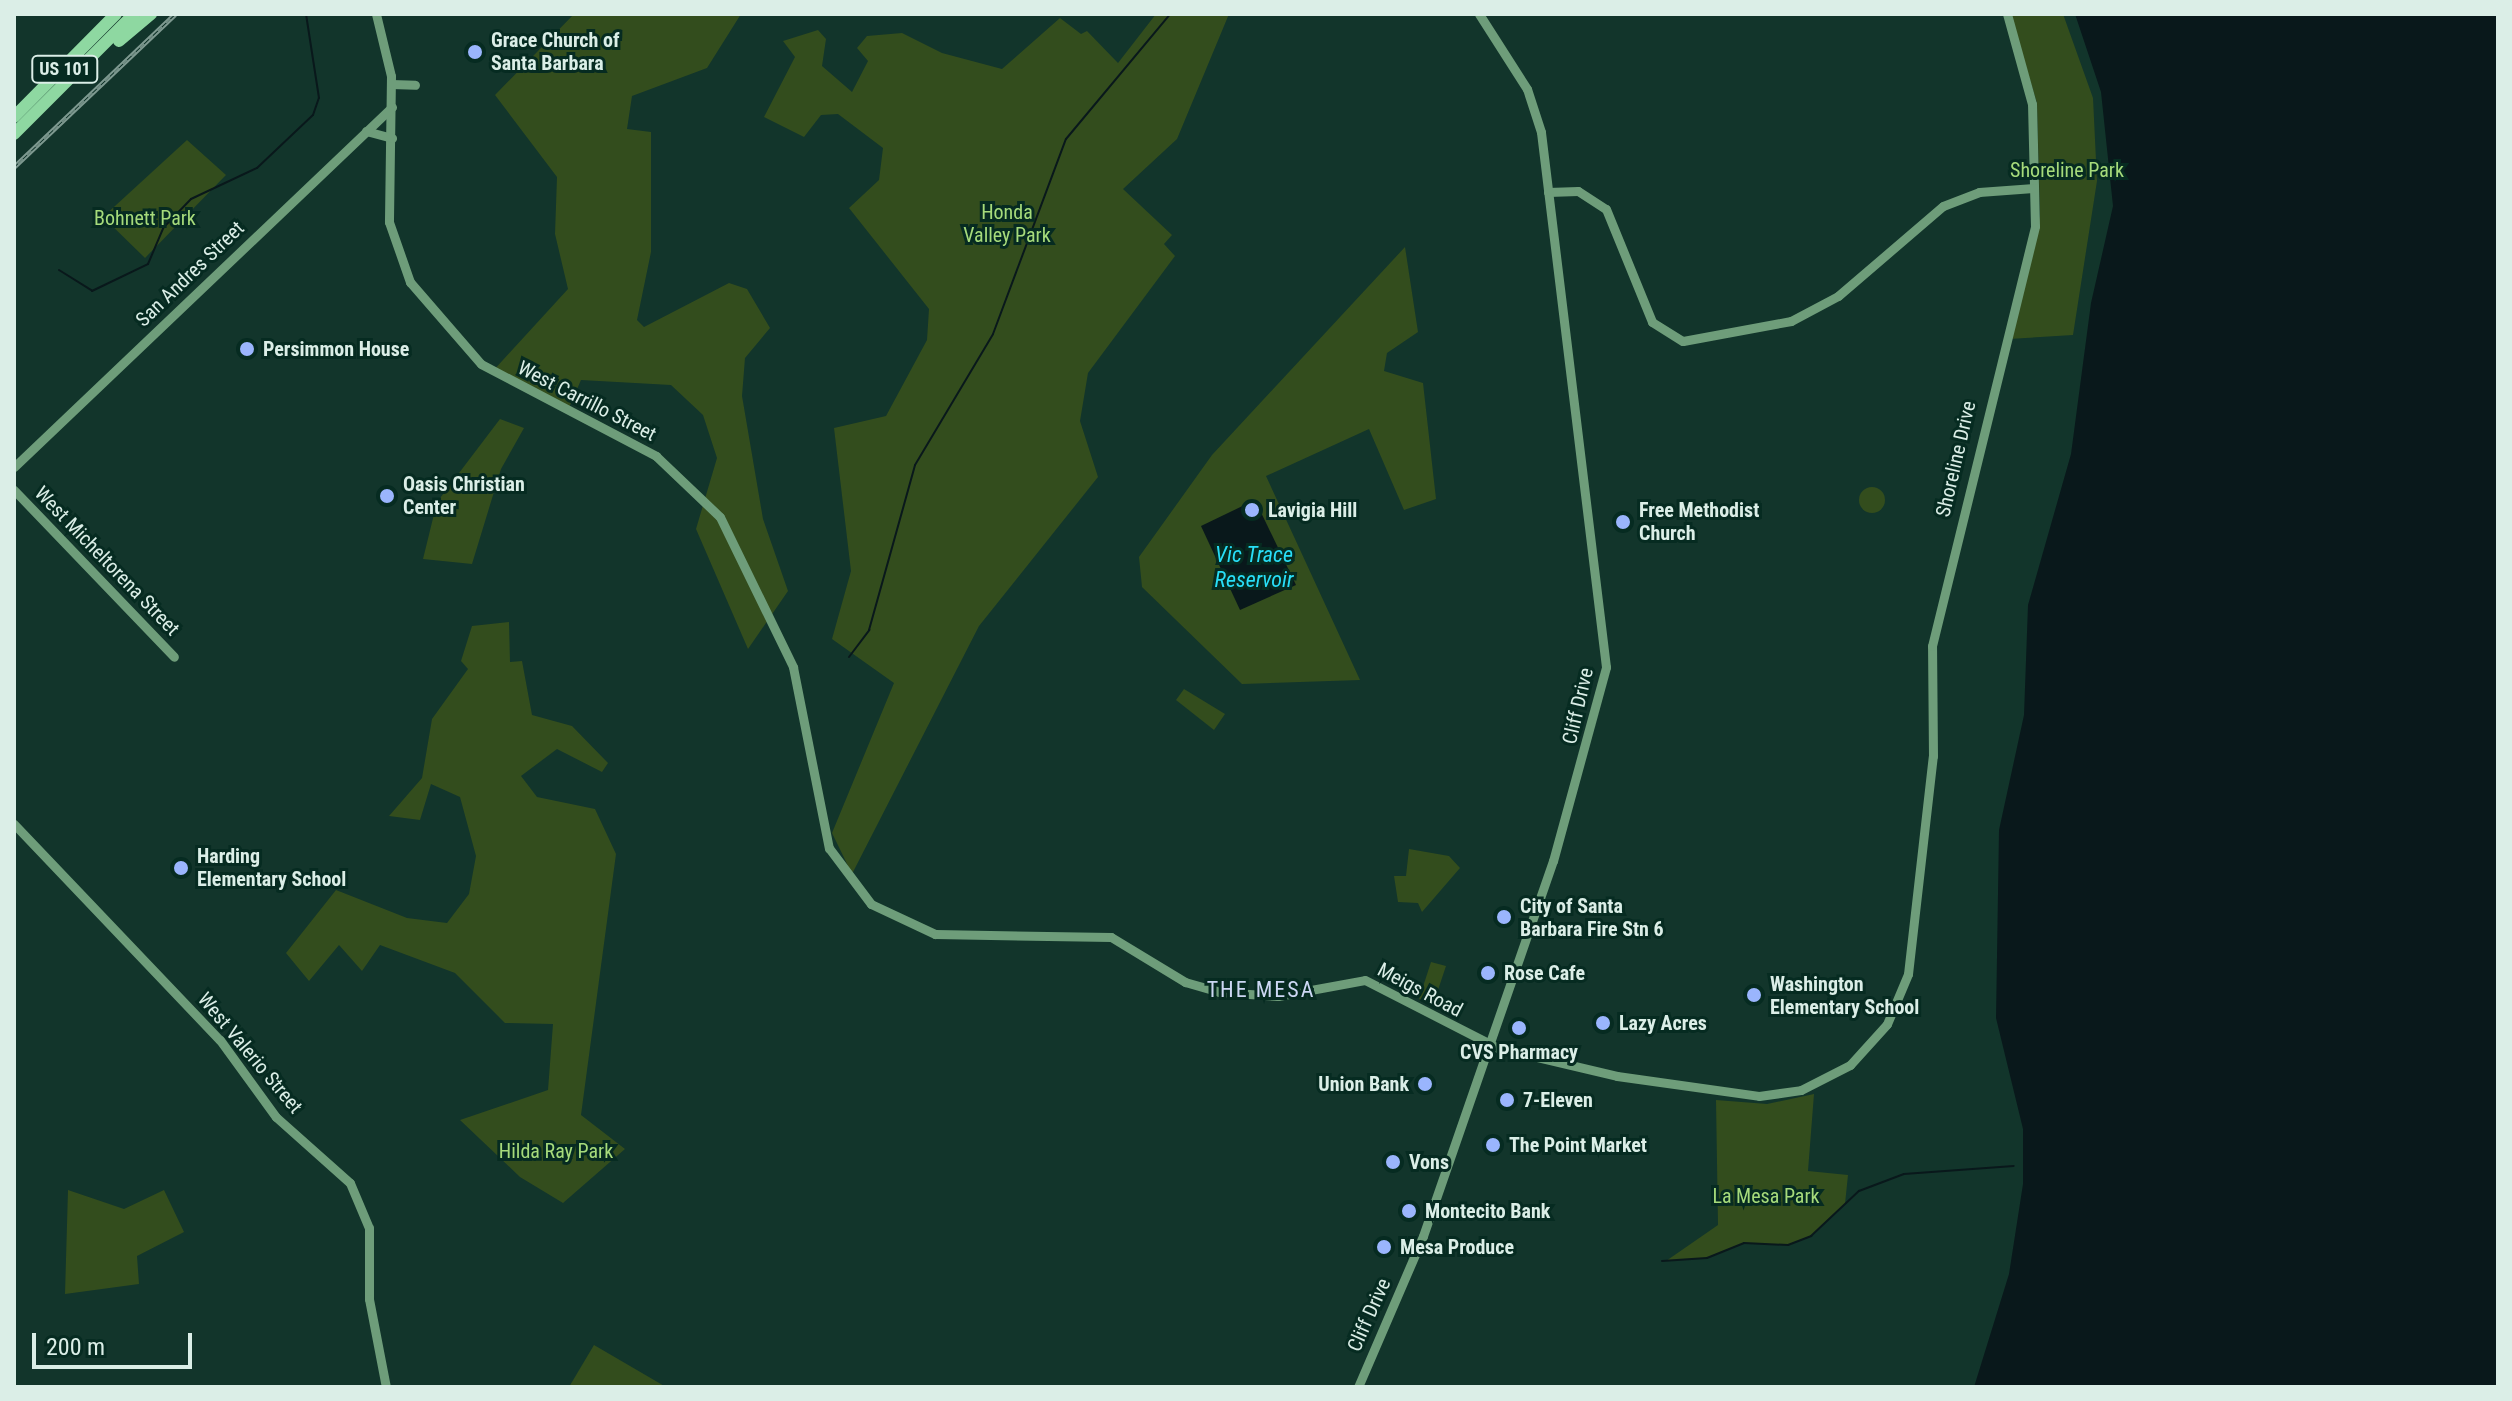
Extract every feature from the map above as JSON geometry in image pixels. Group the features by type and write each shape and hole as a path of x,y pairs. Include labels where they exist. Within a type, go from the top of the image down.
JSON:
{"highway":[{"name":"US 101","path":"14,134 83,71 134,14"},
{"path":"83,71 151,14"},
{"name":"US 101","path":"14,117 115,15"}],"main road":[{"name":"West Carrillo Street","path":"376,14 391,84 392,235 410,282 436,318 495,374 670,466 730,532 793,667 829,848 866,900"},
{"name":"Cliff Drive","path":"1358,1387 1423,1236 1562,832 1606,667 1548,192 1533,102 1480,14"},
{"name":"Shoreline Drive","path":"1914,917 1934,747 1932,646 2033,242 2032,104 2007,14"},
{"path":"391,84 415,85"},
{"name":"San Andres Street","path":"14,467 392,107"},
{"path":"366,131 392,138"},
{"path":"1548,192 1578,191 1606,209 1652,322 1683,341 1791,321 1838,296 1943,206 1979,192 2034,188"},
{"name":"West Micheltorena Street","path":"14,490 174,657"},
{"name":"West Valerio Street","path":"14,824 224,1045 276,1117 350,1183 369,1228 369,1299 386,1387"},
{"name":"Meigs Road","path":"866,900 935,934 1111,937 1185,982 1219,992 1278,996 1330,981 1371,981 1489,1043 1666,1084 1752,1096 1801,1090 1843,1070 1887,1024 1908,974 1914,917"}],"green space":[{"path":"574,14 741,14 707,68 632,96 627,129 651,132 651,252 637,320 644,327 729,283 747,289 770,328 745,358 742,396 763,519 788,591 748,649 696,529 717,458 703,415 671,385 581,380 568,410 492,372 568,289 555,234 557,177 495,95"},
{"name":"Honda Valley Park","path":"1156,14 1229,14 1177,139 1123,189 1172,235 1164,244 1175,256 1088,373 1080,421 1098,477 979,626 852,874 832,833 894,683 832,639 851,571 834,428 886,416 927,340 929,309 849,208 879,180 883,148 838,114 821,115 804,137 764,117 795,57 783,41 818,30 826,39 822,66 852,92 868,61 857,48 867,36 902,33 942,53 1002,69 1060,18 1081,34 1087,31 1118,63"},
{"name":"Shoreline Park","path":"2010,14 2063,14 2093,98 2097,181 2073,335 2009,339 2040,216 2037,103"},
{"name":"Bohnett Park","path":"187,140 226,175 145,258 103,217"},
{"path":"1405,247 1418,332 1387,353 1384,371 1423,383 1436,499 1404,510 1369,429 1266,476 1360,680 1242,684 1142,587 1139,557 1212,455"},
{"path":"500,419 524,428 501,469 472,564 423,559 437,502"},
{"path":"1872,487 1882,490 1885,500 1882,510 1872,513 1862,510 1859,500 1862,490"},
{"name":"Hilda Ray Park","path":"509,622 510,662 522,661 532,715 572,726 608,763 602,772 557,749 521,776 537,797 595,809 616,854 581,1115 625,1149 563,1203 520,1177 460,1120 548,1090 553,1024 505,1023 455,973 380,945 362,971 339,945 309,981 286,953 336,890 407,918 447,923 469,894 476,856 460,797 431,784 420,820 389,816 422,778 432,719 468,669 461,661 472,626"},
{"path":"1184,689 1225,714 1214,730 1176,700"},
{"path":"1409,849 1449,856 1460,868 1422,912 1418,903 1398,902 1394,876 1406,876"},
{"path":"1431,962 1446,966 1433,1005 1419,999"},
{"name":"La Mesa Park","path":"1814,1094 1808,1171 1848,1175 1845,1204 1811,1236 1788,1245 1744,1243 1707,1258 1666,1261 1718,1225 1716,1100 1767,1104"},
{"path":"68,1190 124,1209 164,1190 184,1232 137,1256 139,1284 65,1294"},
{"path":"594,1345 666,1387 569,1387"}],"water":[{"path":"2075,14 2498,14 2498,1387 1974,1387 2009,1274 2023,1184 2023,1129 1996,1018 1999,830 2024,715 2028,605 2071,454 2091,303 2113,206 2101,92"},
{"name":"Vic Trace Reservoir","path":"1255,500 1296,585 1240,610 1201,526"}],"waterway":[{"path":"59,270 92,291 148,264 163,228 191,199 257,168 313,115 319,98 306,14"},
{"path":"849,657 869,630 915,465 993,334 1066,139 1170,14"},
{"path":"1662,1261 1707,1258 1744,1243 1788,1245 1811,1236 1859,1191 1904,1174 2014,1166"}],"railway":[{"path":"14,167 175,14"}],"place":[{"name":"Grace Church of Santa Barbara","path":"475,52"},
{"name":"Persimmon House","path":"247,349"},
{"name":"Oasis Christian Center","path":"387,496"},
{"name":"Lavigia Hill","path":"1252,510"},
{"name":"Free Methodist Church","path":"1623,522"},
{"name":"Harding Elementary School","path":"181,868"},
{"name":"City of Santa Barbara Fire Stn 6","path":"1504,917"},
{"name":"Rose Cafe","path":"1488,973"},
{"name":"Washington Elementary School","path":"1754,995"},
{"name":"Lazy Acres","path":"1603,1023"},
{"name":"CVS Pharmacy","path":"1519,1028"},
{"name":"Union Bank","path":"1425,1084"},
{"name":"7-Eleven","path":"1507,1100"},
{"name":"The Point Market","path":"1493,1145"},
{"name":"Vons","path":"1393,1162"},
{"name":"Montecito Bank","path":"1409,1211"},
{"name":"Mesa Produce","path":"1384,1247"}],"district":[{"name":"THE MESA","path":"1261,990"}]}
